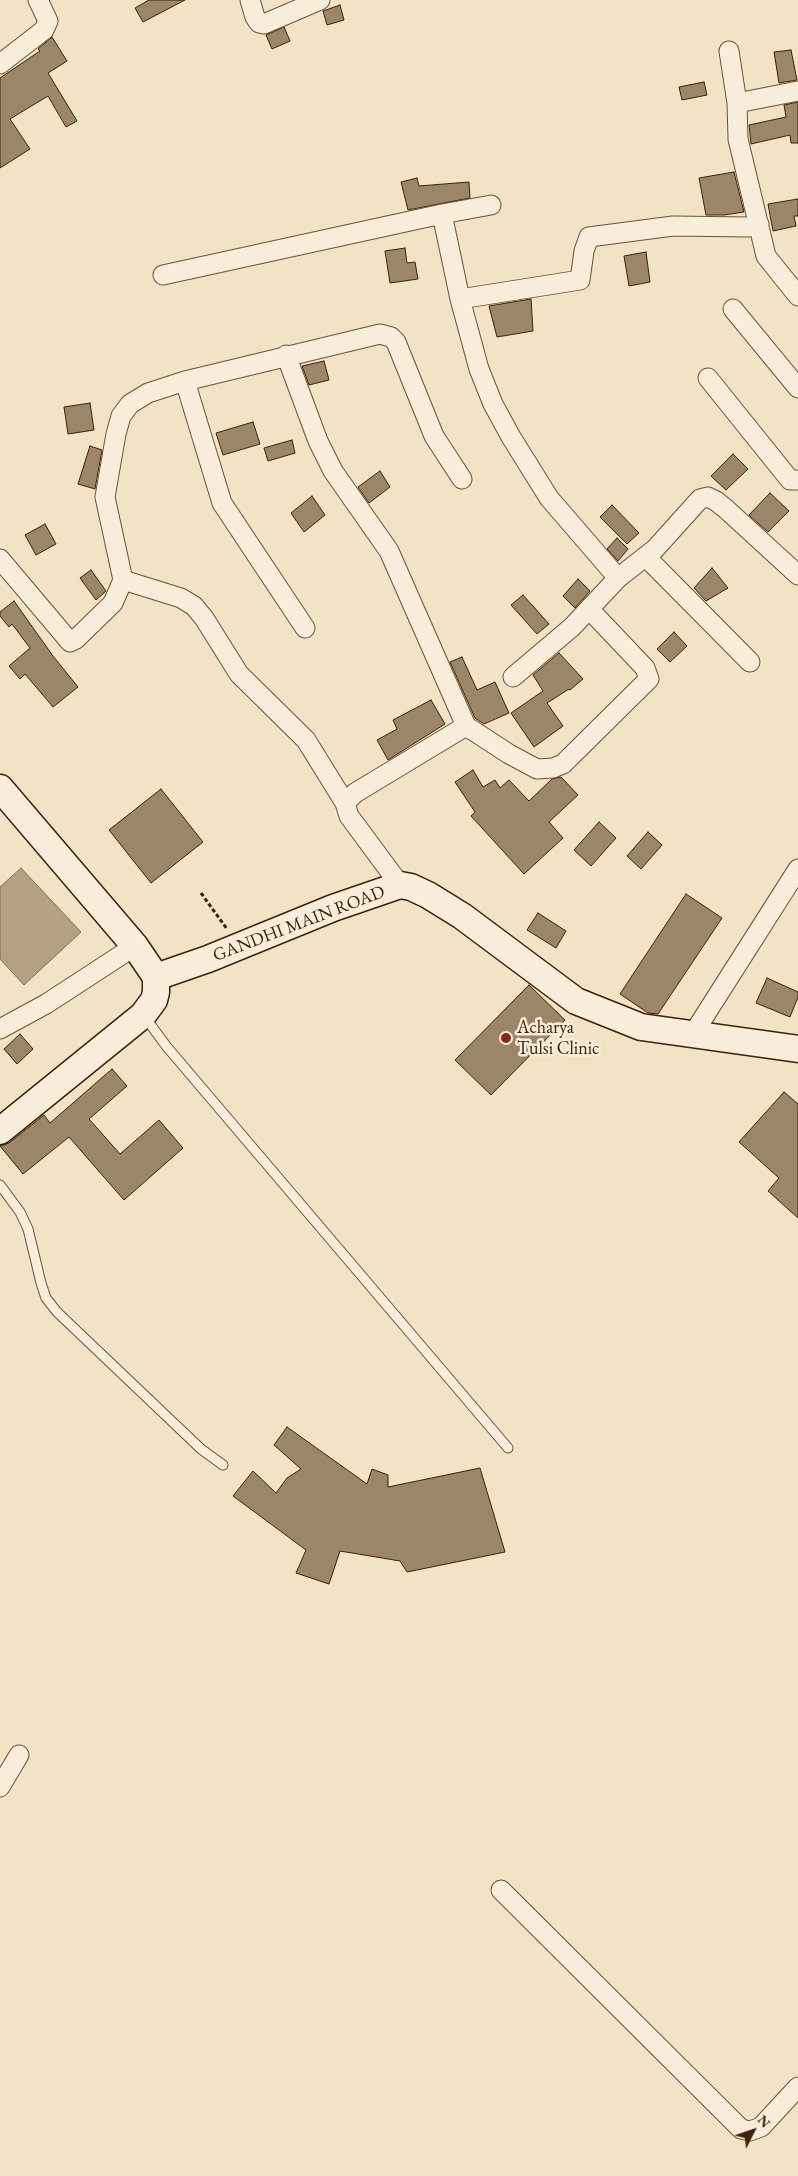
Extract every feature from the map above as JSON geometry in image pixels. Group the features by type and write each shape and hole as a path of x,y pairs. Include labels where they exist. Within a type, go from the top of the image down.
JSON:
{"street":[{"path":"0,64 44,30 48,21 38,0"},
{"path":"250,0 256,17 259,22 264,24 320,0"},
{"path":"729,51 737,103 738,139 766,256 798,296"},
{"path":"737,103 798,91"},
{"path":"163,275 491,205"},
{"path":"442,214 460,299 480,369 493,404 549,498 618,578"},
{"path":"460,299 580,280 584,251 589,238 673,226 749,227 758,224"},
{"path":"733,309 798,388"},
{"path":"0,559 70,642 86,630 113,603 123,580 105,496 116,434 121,416 130,404 148,393 185,381 286,355 380,334 391,337 396,342 434,436 462,479"},
{"path":"286,355 318,441 333,471 389,551 466,726 509,754 537,769 553,768 564,764 649,679 645,668 590,610"},
{"path":"708,378 790,480 798,480"},
{"path":"185,381 222,502 305,628"},
{"path":"513,676 590,610 618,578 646,557 700,499 708,497 721,505 798,575"},
{"path":"646,557 750,662"},
{"path":"123,580 182,598 194,606 204,618 239,674 306,740 346,803 349,816 400,886"},
{"path":"346,803 356,793 466,726"},
{"path":"0,788 135,946 156,977 154,1000 143,1015 0,1132"},
{"path":"692,1034 798,869"},
{"name":"GANDHI MAIN ROAD","path":"156,977 238,947 333,908 400,886 411,887 462,916 576,1001 641,1027 798,1049"},
{"path":"0,1029 46,1004 135,946"},
{"path":"0,1787 19,1755"},
{"path":"501,1890 741,2129 750,2132 761,2127 798,2087"}],"lane":[{"path":"143,1015 167,1047 508,1448"},
{"path":"0,1184 20,1212 28,1229 40,1282 46,1298 57,1312 202,1449 223,1465"}],"path":[{"path":"201,893 231,933 238,947"}],"shaded area":[{"path":"21,868 81,932 24,985 0,959 0,887"}],"building":[{"path":"149,0 185,0 143,22 135,8"},
{"path":"340,5 344,20 327,25 323,11"},
{"path":"284,27 290,41 272,49 266,35"},
{"path":"52,37 67,61 48,73 77,121 66,127 48,96 10,119 30,149 0,168 0,78 40,51 38,49"},
{"path":"791,50 797,80 779,83 774,52"},
{"path":"704,82 707,95 682,100 679,87"},
{"path":"798,102 798,143 791,143 790,135 751,144 749,125 786,117 784,105"},
{"path":"734,172 744,212 706,215 699,178"},
{"path":"417,178 419,186 469,182 470,198 408,210 401,182"},
{"path":"798,199 798,216 794,216 796,226 773,231 768,204"},
{"path":"405,248 407,263 415,262 418,279 390,283 385,251"},
{"path":"646,252 650,282 629,286 624,256"},
{"path":"531,299 533,331 497,337 489,306"},
{"path":"324,361 329,380 309,385 302,366"},
{"path":"90,403 94,430 68,434 64,407"},
{"path":"253,422 260,444 223,455 216,433"},
{"path":"292,440 295,453 268,461 264,448"},
{"path":"90,446 102,450 95,489 78,484"},
{"path":"733,454 748,469 726,490 711,476"},
{"path":"380,471 390,487 369,503 358,487"},
{"path":"770,493 789,511 768,532 749,515"},
{"path":"312,496 325,515 304,532 291,513"},
{"path":"612,505 639,533 627,544 600,517"},
{"path":"45,524 56,544 36,555 25,535"},
{"path":"617,538 628,549 618,561 607,549"},
{"path":"712,568 728,588 706,601 694,588"},
{"path":"91,570 106,591 96,600 80,578"},
{"path":"578,579 590,591 575,608 563,596"},
{"path":"523,595 549,624 537,634 511,605"},
{"path":"14,601 53,656 78,687 53,707 25,674 20,679 9,666 30,648 12,624 9,627 0,616 0,612"},
{"path":"674,632 687,646 670,662 657,649"},
{"path":"559,653 583,679 570,690 547,703 563,726 534,747 511,713 543,691 533,675"},
{"path":"462,657 477,690 495,682 509,713 484,724 475,718 450,662"},
{"path":"431,700 445,724 388,760 377,740 397,729 393,720"},
{"path":"473,770 483,787 495,780 500,788 509,780 529,801 552,779 561,777 578,795 549,822 563,838 524,874 471,816 475,812 455,782"},
{"path":"161,789 203,842 151,883 109,830"},
{"path":"599,822 616,838 591,866 574,850"},
{"path":"648,832 662,845 641,869 627,856"},
{"path":"686,894 722,918 658,1014 648,1013 620,994"},
{"path":"538,913 566,931 556,948 527,930"},
{"path":"767,978 798,992 798,997 790,1017 756,1003"},
{"path":"529,985 565,1020 491,1095 455,1060"},
{"path":"20,1034 33,1049 17,1064 4,1049"},
{"path":"112,1069 127,1086 89,1119 120,1154 159,1120 183,1148 124,1200 69,1137 23,1174 0,1146 9,1143 44,1115 50,1123"},
{"path":"784,1092 798,1104 798,1218 768,1191 779,1178 739,1142"},
{"path":"287,1427 367,1484 372,1469 388,1475 388,1487 480,1468 505,1552 407,1572 400,1561 340,1551 329,1584 296,1573 306,1550 233,1496 253,1471 276,1493 287,1478 301,1469 274,1445"}],"place":[{"name":"Acharya Tulsi Clinic","path":"506,1038"}]}
